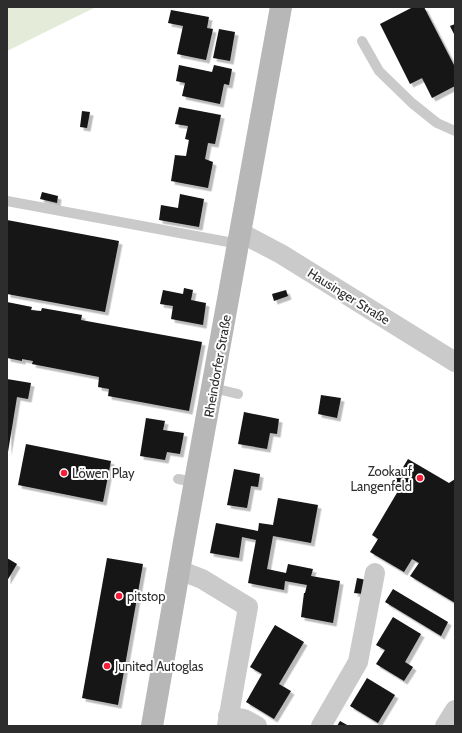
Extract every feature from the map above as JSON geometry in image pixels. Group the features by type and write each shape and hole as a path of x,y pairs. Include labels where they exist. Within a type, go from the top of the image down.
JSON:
{"main road":[{"name":"Rheindorfer Straße","path":"152,726 179,570 187,481 212,388 281,7"}],"street":[{"name":"Hausinger Straße","path":"240,239 281,254 455,362"},
{"path":"179,570 202,579 248,607 228,721 244,719 257,726"},
{"path":"321,726 358,662 375,573"},
{"path":"445,726 455,710"}],"lane":[{"path":"362,41 379,71 437,123 455,131"},
{"path":"7,201 240,239"},
{"path":"212,388 238,394"}],"green space":[{"path":"7,7 96,7 7,51"}],"building":[{"path":"413,7 424,7 455,67 455,86 432,98 422,78 410,84 380,24"},
{"path":"171,10 209,17 207,28 213,29 206,60 177,54 183,26 168,23"},
{"path":"455,24 455,36 450,26"},
{"path":"219,29 235,32 230,61 213,58"},
{"path":"179,65 212,72 214,65 232,69 229,85 224,84 220,104 182,96 185,83 176,81"},
{"path":"179,107 221,115 215,144 208,143 205,159 213,162 208,188 171,181 175,155 186,156 189,140 185,139 188,126 175,124"},
{"path":"82,111 90,112 87,128 80,127"},
{"path":"42,192 58,196 57,203 40,199"},
{"path":"180,194 204,199 199,227 159,220 161,205 178,208"},
{"path":"7,220 119,241 105,312 7,294"},
{"path":"184,288 193,290 191,300 206,303 203,325 171,319 173,306 160,304 163,290 183,294"},
{"path":"286,290 288,296 274,301 272,294"},
{"path":"7,302 32,307 31,310 41,311 42,308 82,315 81,320 202,342 189,411 108,396 109,389 98,387 99,377 32,364 33,361 22,359 22,361 7,358"},
{"path":"7,379 31,383 28,399 17,397 8,452"},
{"path":"321,395 341,398 337,418 318,414"},
{"path":"244,412 279,419 277,434 270,433 267,449 238,444"},
{"path":"146,418 165,421 163,430 184,433 180,454 167,452 165,460 140,456"},
{"name":"Löwen Play","path":"26,444 111,461 103,502 18,485"},
{"path":"408,459 449,483 455,479 455,603 410,576 419,563 412,559 404,572 370,552 378,539 372,535 401,486 394,482"},
{"path":"234,469 260,474 258,487 251,486 247,508 227,505"},
{"path":"278,498 318,505 311,543 273,536 267,569 286,573 288,564 313,569 311,576 340,581 333,623 301,617 304,593 307,585 285,581 284,590 248,583 256,540 242,537 239,558 210,553 216,523 258,531 259,523 273,525"},
{"path":"7,558 17,564 7,581"},
{"path":"107,558 143,564 118,705 82,698"},
{"path":"357,578 366,580 363,594 354,593"},
{"path":"393,589 448,622 441,636 385,602"},
{"path":"393,617 421,634 405,662 413,667 404,681 376,664 385,650 376,645"},
{"path":"275,625 304,642 279,684 291,691 274,719 246,702 262,674 250,667"},
{"path":"367,678 395,695 378,723 350,706"},
{"path":"340,721 349,726 337,726"}],"place":[{"name":"Löwen Play","path":"64,473"},
{"name":"Zookauf Langenfeld","path":"420,478"},
{"name":"pitstop","path":"119,596"},
{"name":"Junited Autoglas","path":"107,666"}]}
